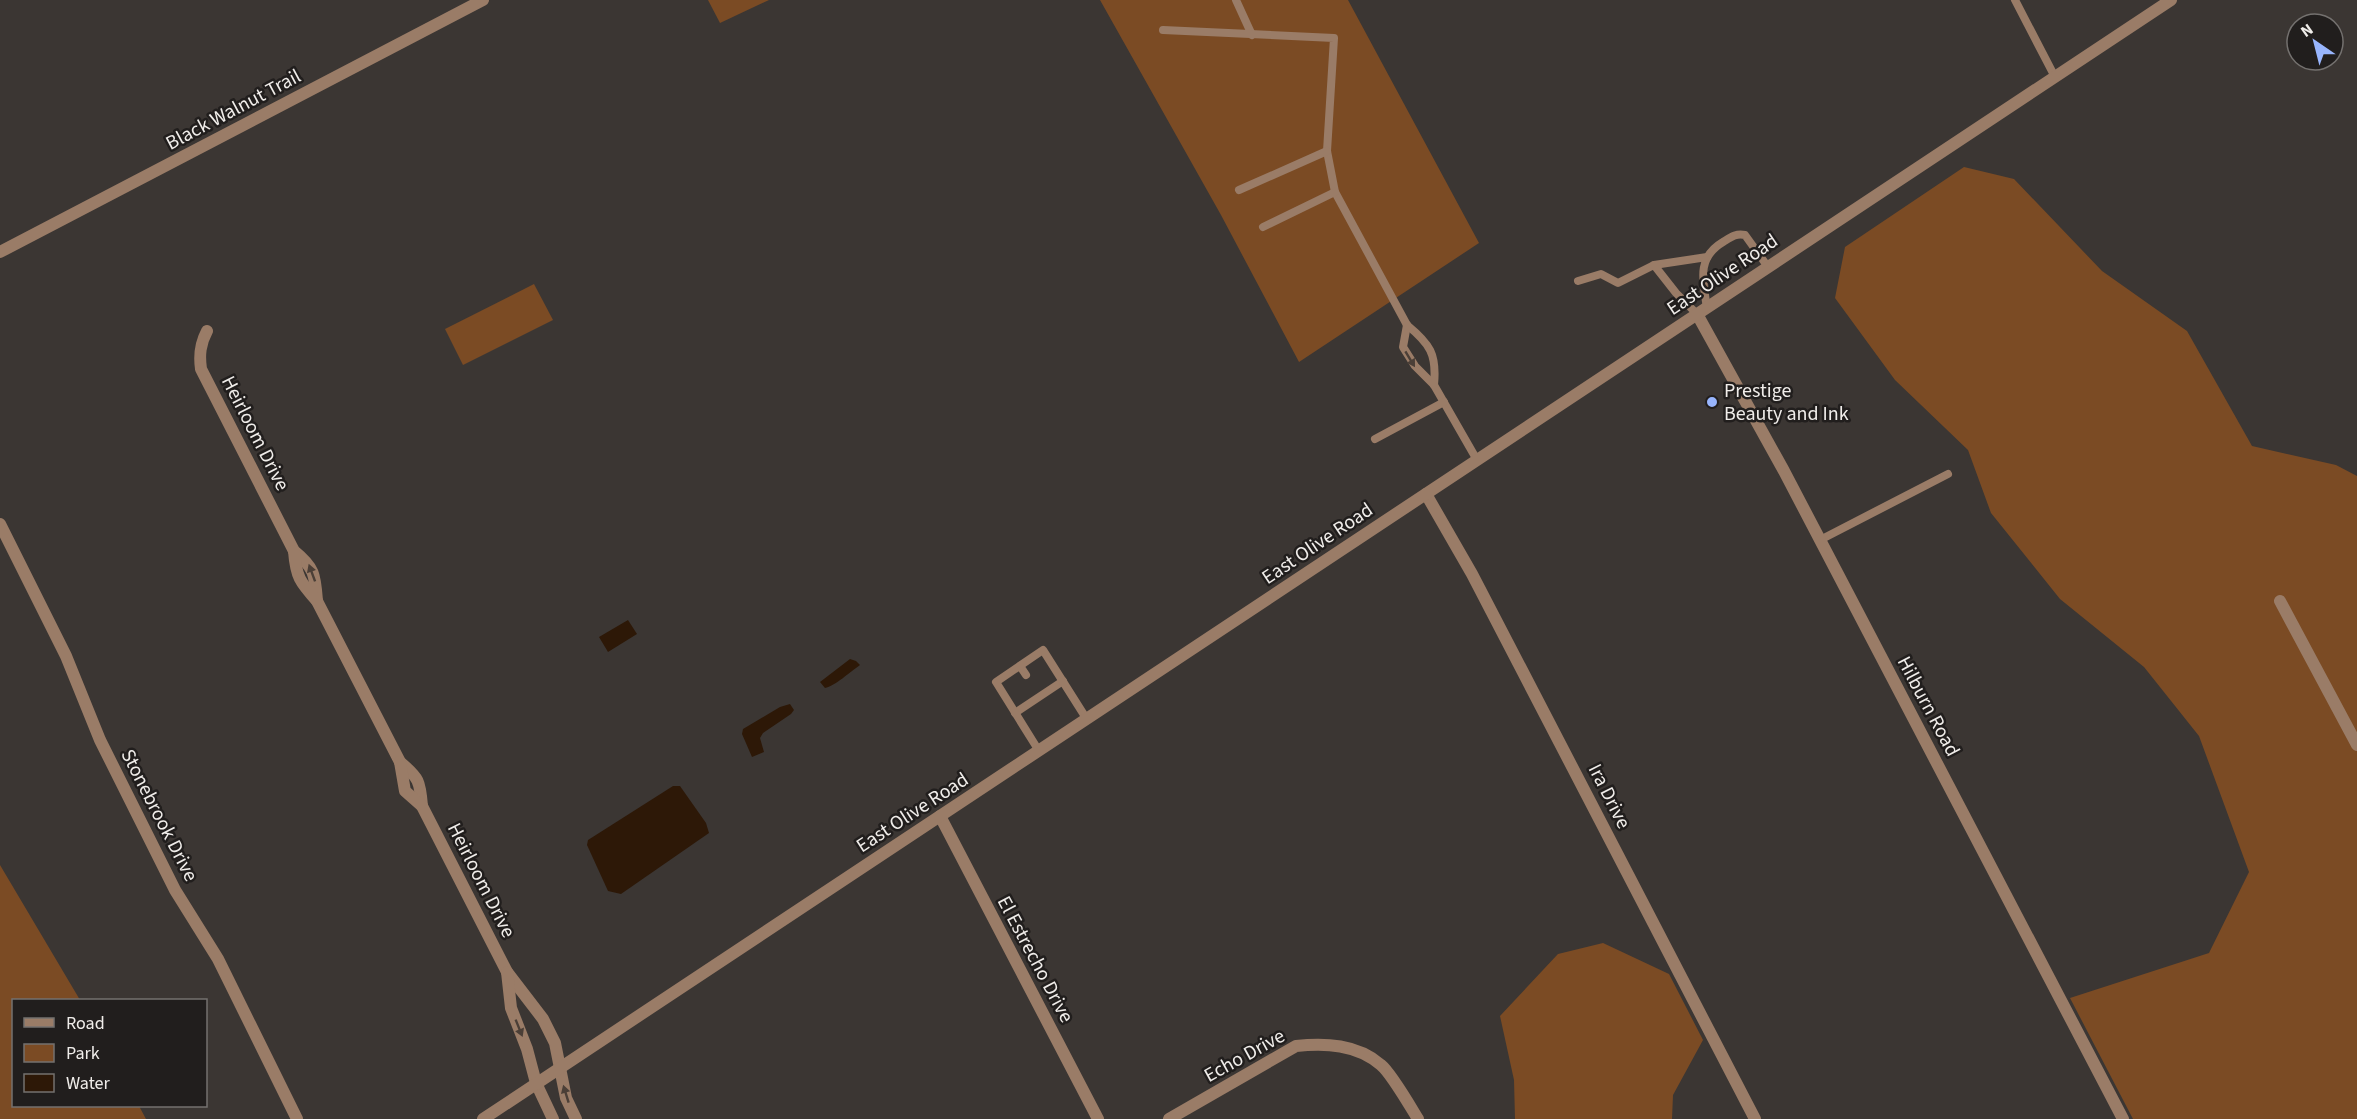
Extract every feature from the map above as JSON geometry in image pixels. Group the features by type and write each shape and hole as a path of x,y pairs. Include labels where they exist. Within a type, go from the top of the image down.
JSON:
{"street":[{"name":"Black Walnut Trail","path":"0,252 483,0"},
{"name":"East Olive Road","path":"483,1119 2171,0"},
{"name":"Hilburn Road","path":"1702,311 2123,1119"},
{"name":"Heirloom Drive","path":"207,331 202,340 201,369 294,551 309,564 315,574 317,601 400,762 416,776 421,784 422,806 507,972 543,1019 555,1043 566,1098 576,1119"},
{"name":"Ira Drive","path":"1426,494 1472,574 1755,1119"},
{"name":"Stonebrook Drive","path":"0,524 66,656 100,740 175,890 218,959 297,1119"},
{"path":"2280,601 2357,745"},
{"name":"El Estrecho Drive","path":"940,816 1098,1119"},
{"name":"Heirloom Drive","path":"507,972 511,1008 527,1049 536,1083 553,1119"},
{"name":"Echo Drive","path":"1169,1119 1296,1046 1319,1043 1341,1046 1363,1053 1382,1065 1418,1119"}],"lane":[{"path":"1236,0 1252,35"},
{"path":"2015,0 2055,77"},
{"path":"1163,30 1334,38 1327,151 1335,192 1407,325 1425,340 1436,365 1434,385"},
{"path":"1239,190 1327,151"},
{"path":"1263,227 1335,192"},
{"path":"1702,311 1703,271 1712,249 1740,234 1749,238 1768,267"},
{"path":"1578,281 1601,274 1618,283 1654,265 1707,257"},
{"path":"1654,265 1676,293 1702,311"},
{"path":"1407,325 1403,346 1415,366 1434,385 1477,460"},
{"path":"1374,439 1444,402"},
{"path":"1820,540 1948,474"},
{"path":"1039,751 996,682 1043,650 1086,718"},
{"path":"1020,666 1026,675"},
{"path":"1015,713 1063,681"},
{"path":"1035,688 1040,696"}],"green space":[{"path":"708,0 769,0 720,23"},
{"path":"1100,0 1348,0 1479,243 1299,362 1221,215"},
{"path":"1964,167 2014,179 2102,271 2187,331 2252,446 2336,465 2357,476 2357,1119 2133,1119 2070,998 2209,953 2249,872 2199,736 2144,667 2060,599 1991,513 1968,450 1895,380 1835,298 1845,247"},
{"path":"534,284 553,320 463,365 445,329"},
{"path":"0,865 79,999 12,999 12,1107 140,1107 146,1119 0,1119"},
{"path":"1603,943 1669,974 1703,1040 1673,1095 1672,1119 1515,1119 1514,1080 1500,1016 1558,954"}],"water":[{"path":"628,620 637,634 608,652 599,637"},
{"path":"850,659 860,665 838,682 825,688 820,682"},
{"path":"790,704 794,710 791,714 763,733 760,738 764,752 752,757 742,734 743,729 780,707"},
{"path":"673,786 680,786 706,823 709,833 621,894 608,891 587,845 588,840"}],"place":[{"name":"Prestige Beauty and Ink","path":"1712,402"}]}
